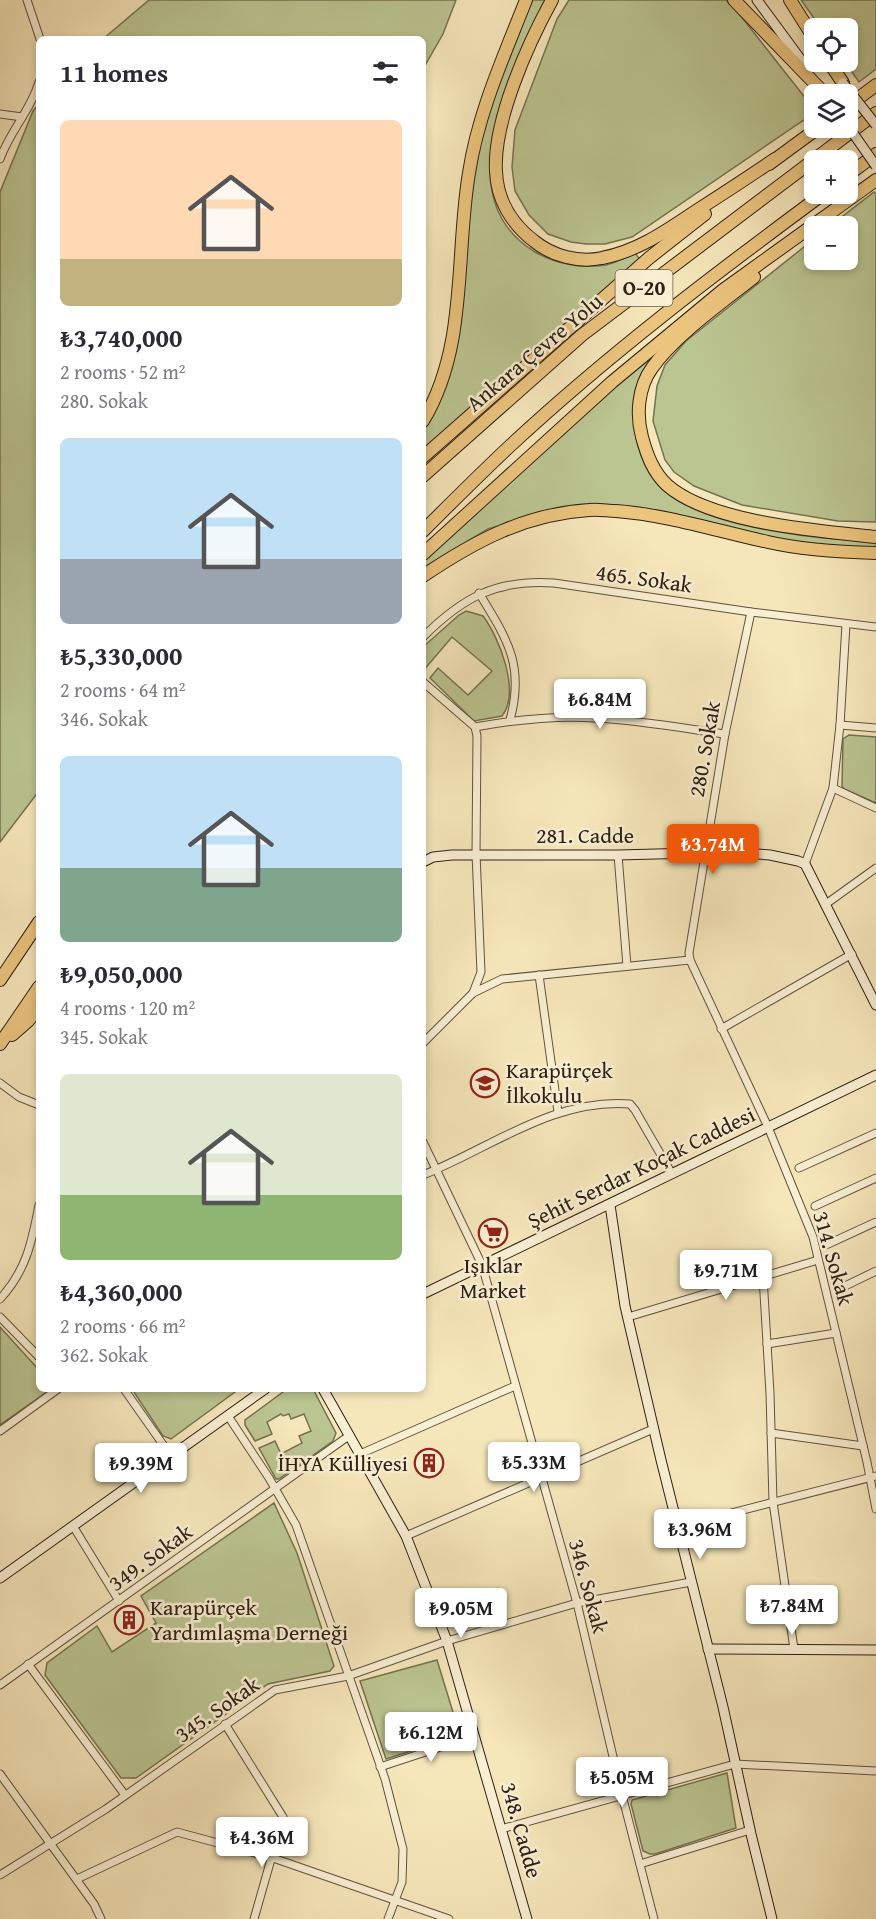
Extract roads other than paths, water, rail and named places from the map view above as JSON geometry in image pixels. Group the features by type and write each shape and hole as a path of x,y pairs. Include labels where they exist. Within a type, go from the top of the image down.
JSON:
{"highway":[{"path":"426,416 450,357 459,296 461,234 469,171 488,98 526,0"},
{"path":"552,0 513,86 499,134 496,171 508,214 523,232 542,247 570,258 600,259 629,251 664,233 804,138"},
{"path":"734,0 815,84"},
{"path":"790,0 804,24"},
{"path":"836,72 843,83"},
{"path":"858,98 876,85"},
{"name":"Ankara Çevre Yolu","path":"426,473 582,335 876,113"},
{"path":"858,168 876,154"},
{"path":"426,454 649,258 775,159"},
{"path":"426,551 612,382 723,290 876,180"},
{"name":"O-20","path":"426,528 512,444 605,364 705,282 810,204"},
{"path":"828,216 839,207"},
{"path":"804,236 674,342 651,369 639,399 639,427 648,459 666,484 693,502 726,513 801,530 876,537"},
{"path":"426,574 462,550 504,529 549,515 591,510 636,513 697,524 770,543 876,554"},
{"path":"0,980 36,924"},
{"path":"0,1045 36,991"},
{"path":"0,1045 28,1021 36,1011"}],"street":[{"path":"27,0 39,36"},
{"path":"757,0 818,84"},
{"path":"784,0 804,27"},
{"path":"843,83 876,125"},
{"path":"0,159 36,93"},
{"path":"0,114 22,117"},
{"path":"856,138 876,166"},
{"name":"465. Sokak","path":"426,634 451,610 479,593 512,585 554,583 752,612 876,627"},
{"path":"479,593 500,628 513,660 517,685 510,720"},
{"name":"280. Sokak","path":"752,612 725,734 704,851 690,943 690,960 768,1127"},
{"path":"846,624 840,725 832,788 805,864 876,1005"},
{"path":"426,685 475,728 477,736 476,854 481,972 473,993"},
{"path":"475,728 510,720 594,717 725,734"},
{"path":"840,725 876,728"},
{"path":"832,788 876,808"},
{"name":"281. Cadde","path":"426,860 444,855 618,855 704,851 750,853 805,864"},
{"path":"618,855 627,966"},
{"path":"826,904 876,868"},
{"path":"722,1029 852,954"},
{"path":"426,1040 473,993 502,980 690,960"},
{"path":"481,972 502,980"},
{"path":"539,975 558,1112"},
{"name":"Şehit Serdar Koçak Caddesi","path":"426,1293 876,1075"},
{"path":"0,1083 19,1097 36,1105"},
{"path":"426,1174 558,1112 578,1107 617,1103 630,1104 635,1110 672,1174"},
{"name":"314. Sokak","path":"768,1127 813,1237 863,1446 873,1476 876,1509"},
{"path":"799,1168 876,1133"},
{"name":"346. Sokak","path":"426,1148 482,1265 577,1603 654,1919"},
{"path":"815,1206 876,1178"},
{"path":"610,1205 628,1317 653,1429 772,1919"},
{"path":"0,1299 22,1270 29,1252 36,1220"},
{"path":"826,1245 876,1222"},
{"path":"628,1317 818,1260"},
{"path":"843,1287 876,1271"},
{"path":"763,1277 772,1502 794,1649"},
{"path":"0,1317 36,1354"},
{"path":"767,1344 836,1333"},
{"path":"360,1454 515,1386"},
{"path":"0,1431 54,1392"},
{"path":"126,1392 171,1456"},
{"path":"0,1578 261,1392"},
{"name":"348. Cadde","path":"325,1392 406,1536 447,1641 527,1919"},
{"path":"228,1416 296,1525 380,1767 403,1849 402,1882 388,1919"},
{"path":"406,1536 653,1429"},
{"path":"771,1433 863,1446"},
{"name":"349. Sokak","path":"0,1685 350,1436"},
{"path":"677,1527 873,1476"},
{"path":"73,1526 119,1601"},
{"name":"345. Sokak","path":"0,1875 125,1795 275,1690 348,1676 447,1641 577,1603 691,1582"},
{"path":"708,1649 876,1650"},
{"path":"28,1664 125,1795"},
{"path":"225,1724 283,1817 254,1919"},
{"path":"380,1767 474,1736"},
{"path":"501,1829 735,1764 876,1771"},
{"path":"0,1774 77,1879 101,1919"},
{"path":"640,1864 750,1830"},
{"path":"77,1879 177,1832 273,1858 449,1919"}],"place":[{"name":"Karapürçek İlkokulu","path":"485,1083"},
{"name":"Işıklar Market","path":"493,1233"},
{"name":"İHYA Külliyesi","path":"429,1463"},
{"name":"Karapürçek Yardımlaşma Derneği","path":"129,1620"}]}
